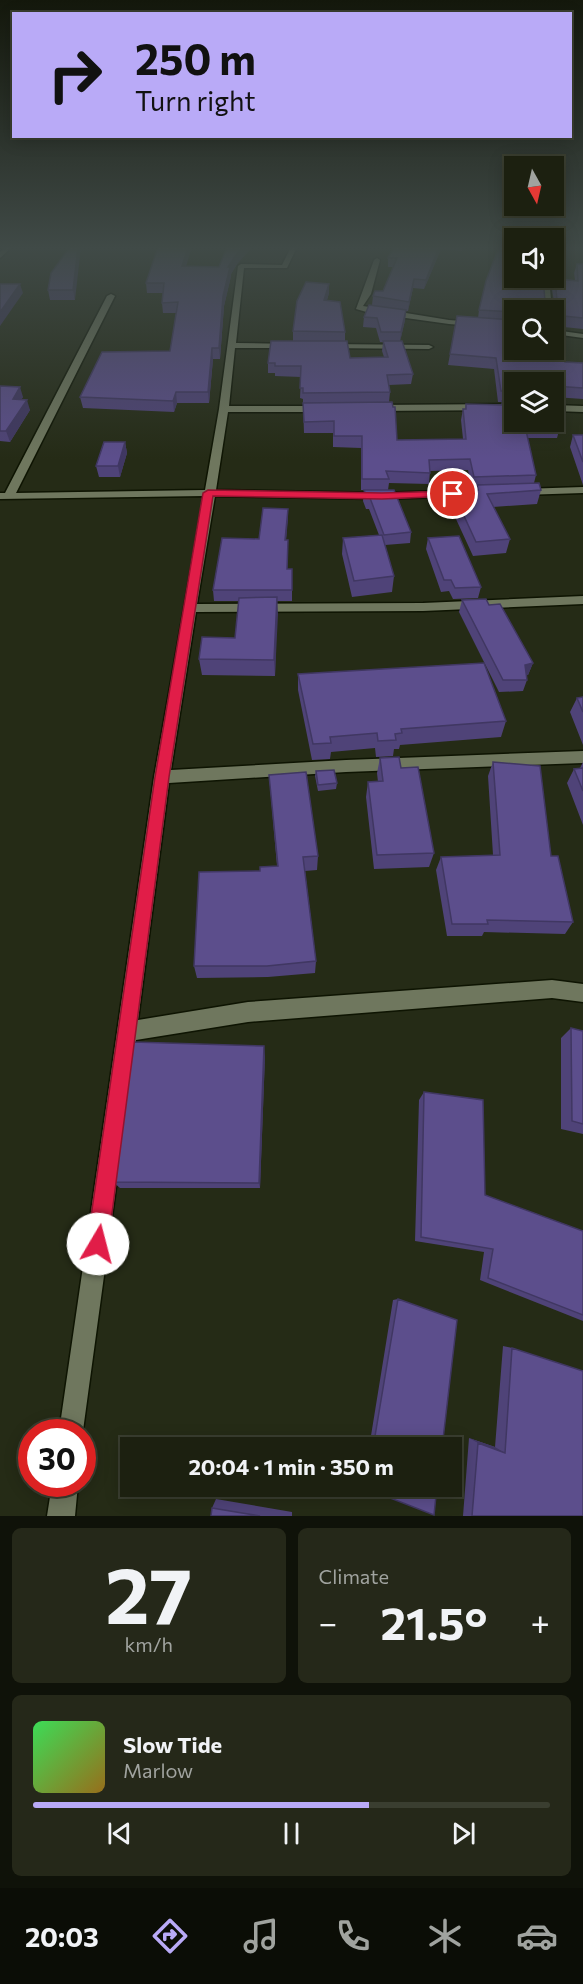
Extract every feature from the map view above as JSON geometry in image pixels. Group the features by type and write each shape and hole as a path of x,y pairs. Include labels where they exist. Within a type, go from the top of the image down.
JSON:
{"street":[{"path":"99,318 5,496 208,493 382,496 489,492"},
{"path":"74,1419 162,777 208,493 224,409 234,318"},
{"path":"418,318 504,326"},
{"path":"564,333 583,336"},
{"path":"231,345 301,346"},
{"path":"312,346 429,347"},
{"path":"360,408 504,407"},
{"path":"564,408 583,408"},
{"path":"224,409 338,409"},
{"path":"512,492 583,490"},
{"path":"189,608 423,607 583,600"},
{"path":"162,777 346,766 531,760 583,756"},
{"path":"127,1032 248,1012 552,989 583,993"},
{"path":"61,1516 63,1497"}],"building":[{"path":"175,318 221,318 219,348 212,348 208,392 176,392 173,401 80,397 102,352 170,351"},
{"path":"295,318 343,318 345,332 293,331"},
{"path":"374,318 404,318 401,332 381,332 377,318"},
{"path":"457,318 504,319 504,360 564,360 564,350 565,362 583,363 583,388 564,387 564,372 504,372 504,391 501,391 496,358 450,354"},
{"path":"271,341 347,341 350,358 388,357 383,341 402,341 413,374 387,375 390,392 303,393 303,388 300,388 301,366 275,366 275,363 268,363"},
{"path":"0,386 20,387 13,399 27,400 6,431 0,431"},
{"path":"502,401 504,401 504,432 526,432 536,475 474,477 470,459 429,460 430,473 386,471 389,479 362,479 362,436 334,436 334,421 304,422 303,403 392,402 395,407 397,440 466,439 463,409 466,409 466,404 503,405"},
{"path":"573,435 583,435 583,462"},
{"path":"104,442 125,442 118,466 96,466"},
{"path":"539,483 541,490 487,494 510,539 476,542 453,492 478,490 477,485"},
{"path":"364,490 394,490 411,532 384,535 370,498 367,498"},
{"path":"263,508 288,509 285,540 288,540 287,569 292,569 292,590 213,590 222,538 259,539"},
{"path":"382,535 394,576 354,581 343,538"},
{"path":"459,536 481,587 455,588 451,580 444,580 428,538"},
{"path":"277,597 274,660 199,659 202,637 235,638 239,598"},
{"path":"486,599 489,605 500,604 533,663 525,665 527,680 503,680 462,600"},
{"path":"484,663 506,721 401,729 402,733 395,734 396,740 378,741 377,733 330,737 331,743 313,744 298,674"},
{"path":"583,697 583,712 577,698"},
{"path":"399,757 401,768 418,767 434,853 377,855 368,782 383,781 380,758"},
{"path":"493,762 540,766 551,856 558,856 573,922 487,920 488,924 452,924 441,857 500,855"},
{"path":"583,768 583,791 574,769"},
{"path":"334,770 337,783 318,785 316,771"},
{"path":"306,772 318,856 303,857 316,961 267,966 194,966 199,872 260,871 260,867 278,866 269,775"},
{"path":"571,1028 583,1031 583,1124 572,1121"},
{"path":"133,1042 264,1046 259,1183 113,1182"},
{"path":"424,1092 483,1100 485,1195 583,1231 583,1315 488,1278 493,1249 421,1237"},
{"path":"398,1299 457,1320 443,1437 375,1437"},
{"path":"512,1348 583,1371 583,1516 472,1516 478,1443 505,1453"},
{"path":"388,1497 436,1497 434,1515"},
{"path":"212,1508 260,1516 211,1516"}],"route":[{"path":"98,1244 162,777 208,493 382,496 453,494"}]}
